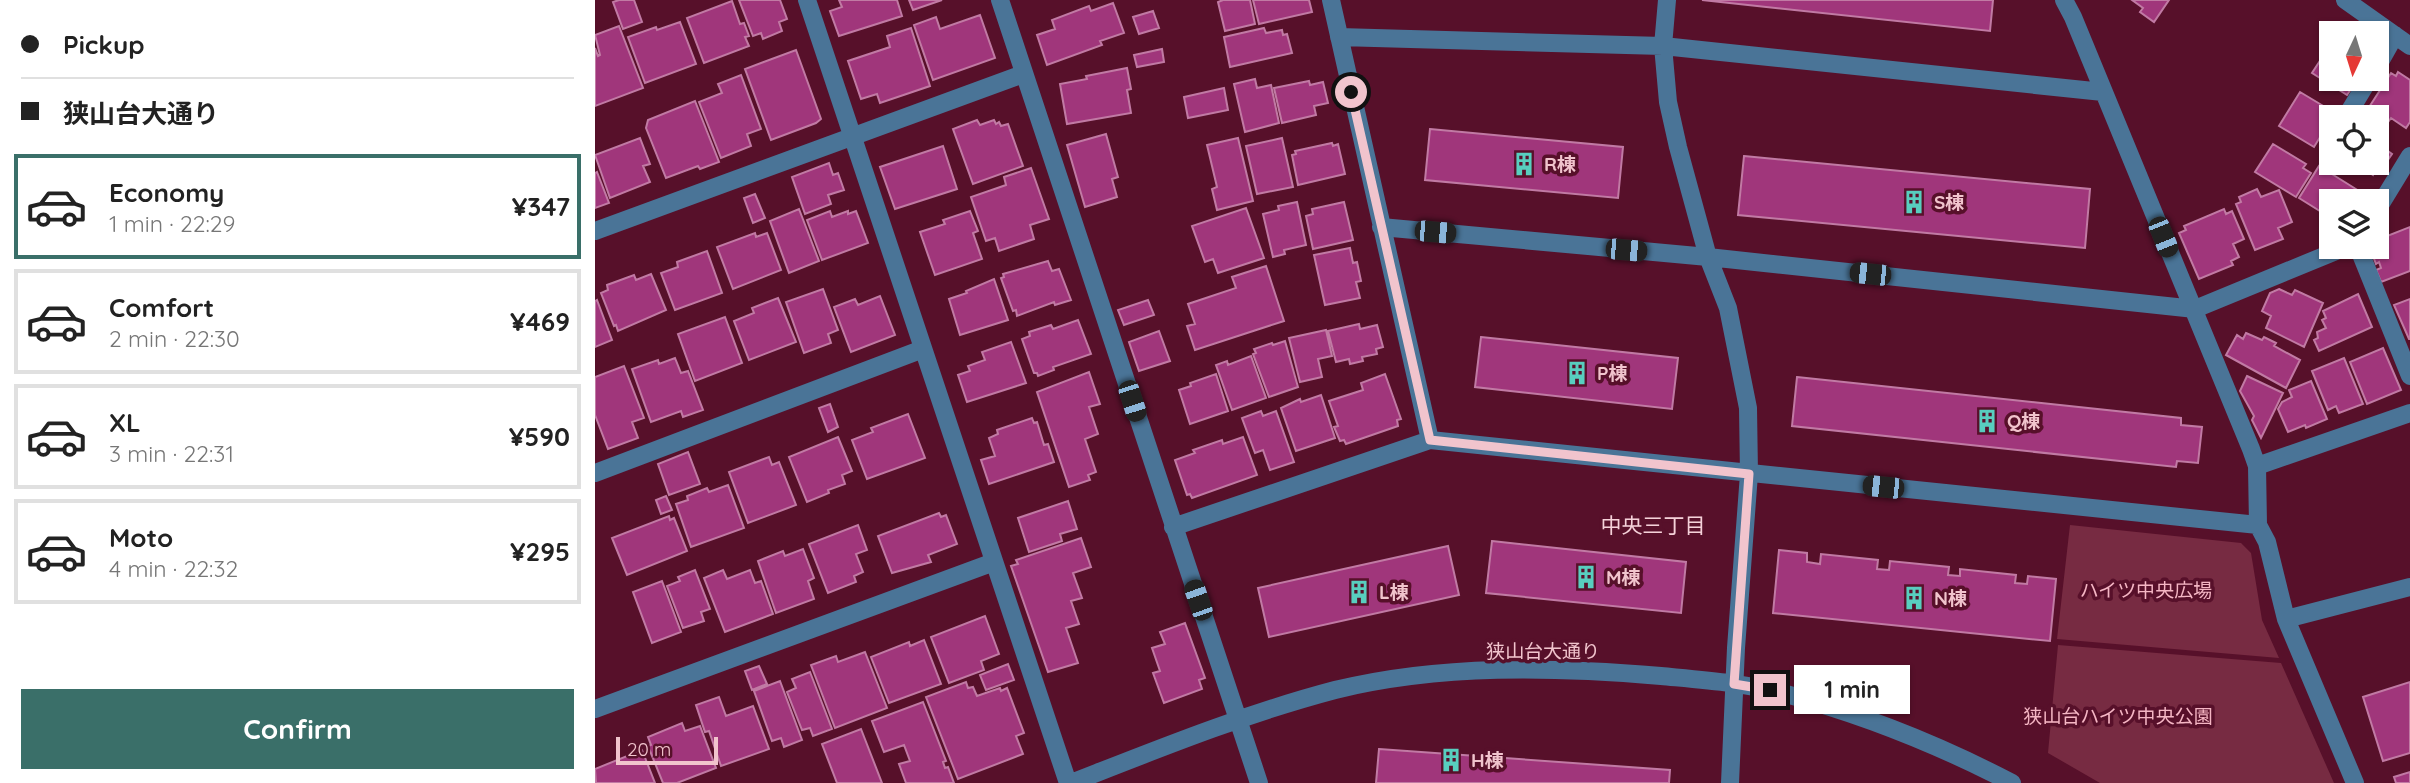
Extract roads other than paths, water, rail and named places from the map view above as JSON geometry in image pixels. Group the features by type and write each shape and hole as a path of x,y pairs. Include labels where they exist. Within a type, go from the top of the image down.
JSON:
{"street":[{"path":"807,0 1069,783"},
{"path":"1000,0 1259,783"},
{"path":"1331,0 1430,440"},
{"path":"1667,0 1663,46 1668,102 1708,257 1728,308 1748,408 1749,474 1730,783"},
{"path":"2064,0 2195,309 2257,466 2258,525 2267,542 2286,619 2355,783"},
{"path":"2346,0 2403,41 2389,55"},
{"path":"1339,37 1663,46 2103,92"},
{"path":"595,231 1023,74"},
{"path":"2389,190 2410,156"},
{"path":"1381,227 1708,257 2195,309 2319,258"},
{"path":"2363,259 2410,376"},
{"path":"595,472 923,349"},
{"path":"2257,466 2410,413"},
{"path":"1173,527 1430,440 2258,525"},
{"path":"595,709 994,562"},
{"path":"2286,619 2410,587"},
{"name":"狭山台大通り","path":"1069,783 1237,718 1336,690 1395,678 1450,672 1517,670 1616,672 1734,684 1787,694 1858,717 1959,756 2012,783"}],"place":[{"name":"R棟","path":"1524,164"},
{"name":"S棟","path":"1914,202"},
{"name":"P棟","path":"1577,373"},
{"name":"Q棟","path":"1987,421"},
{"name":"M棟","path":"1586,577"},
{"name":"L棟","path":"1359,592"},
{"name":"N棟","path":"1914,598"},
{"name":"H棟","path":"1451,760"}],"district":[{"name":"中央三丁目","path":"1653,525"}],"park label":[{"name":"ハイツ中央広場","path":"2146,590"},
{"name":"狭山台ハイツ中央公園","path":"2118,716"}]}
